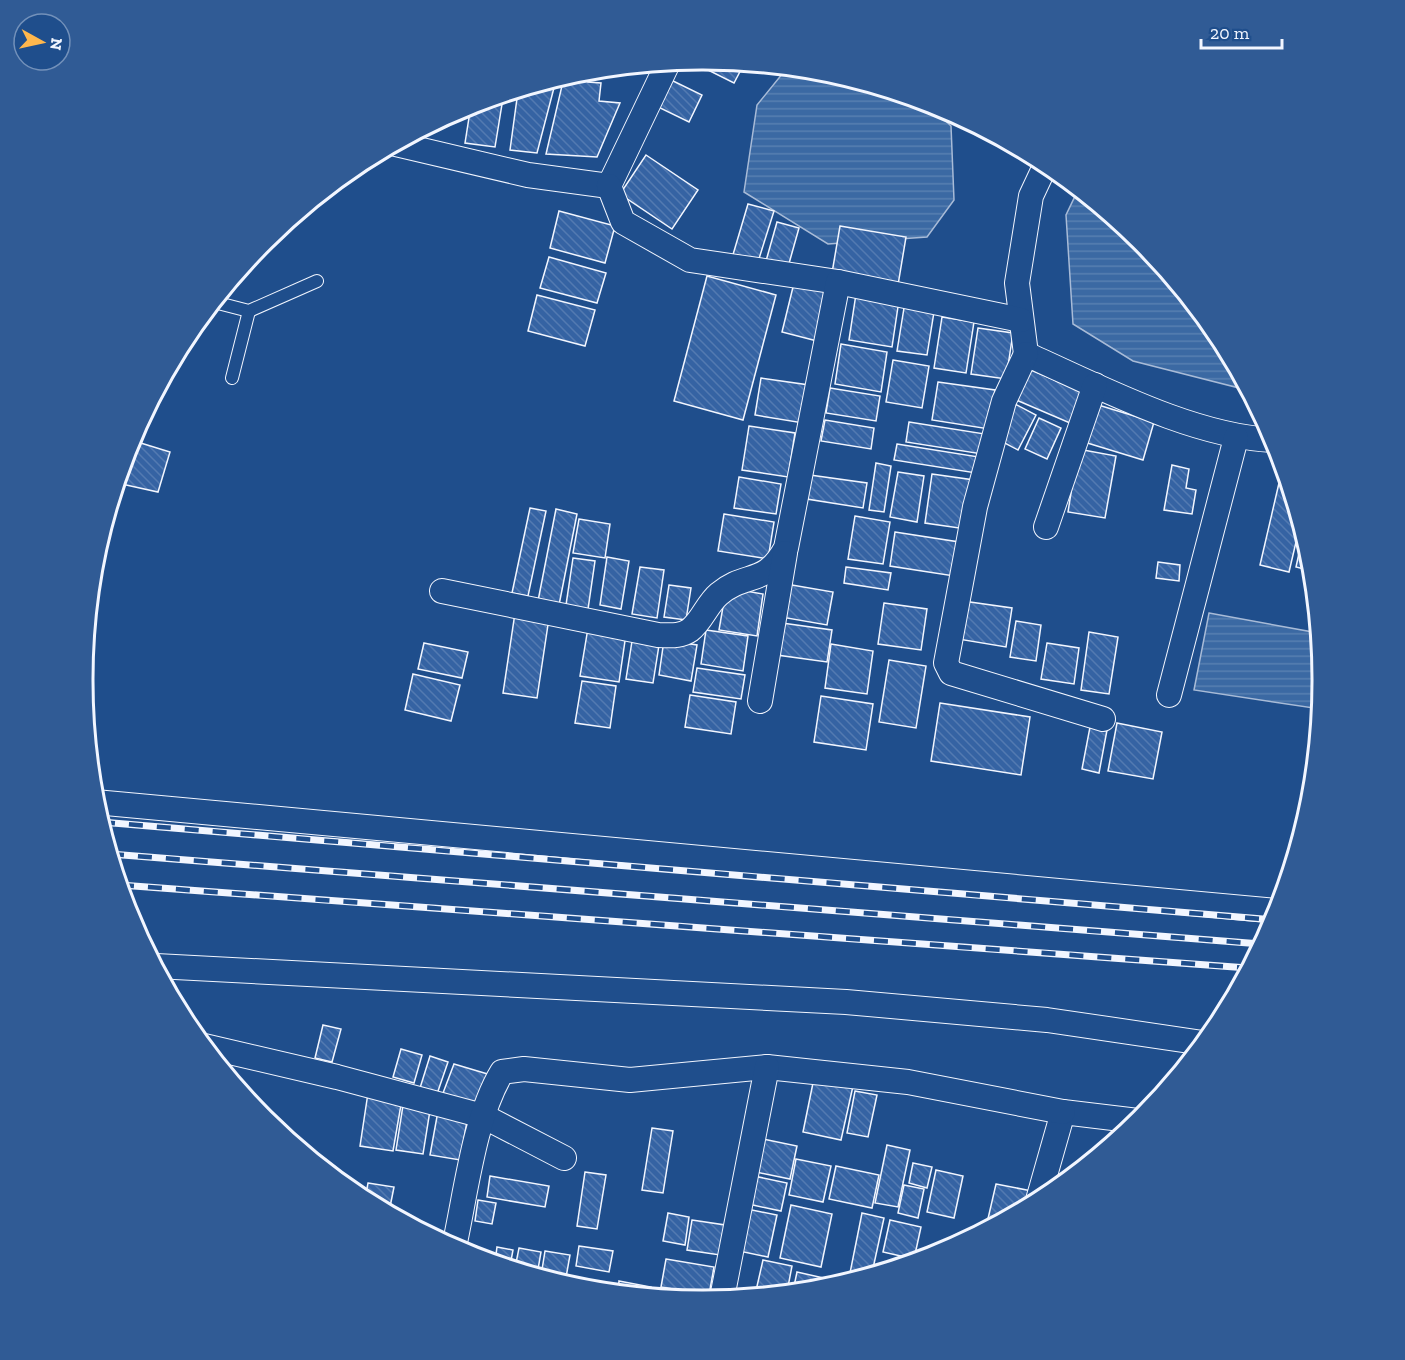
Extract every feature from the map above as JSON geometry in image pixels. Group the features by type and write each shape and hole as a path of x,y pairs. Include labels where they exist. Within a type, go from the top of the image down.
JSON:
{"street":[{"path":"664,72 609,186 623,222 690,260 838,282 1022,320"},
{"path":"408,147 528,175 609,186"},
{"path":"1042,173 1031,196 1017,283 1026,354 1004,400 975,507 946,663 951,674 1103,719"},
{"path":"760,701 786,548 838,282"},
{"path":"1026,354 1145,406 1236,438 1263,439"},
{"path":"1046,527 1095,385"},
{"path":"1168,695 1236,438"},
{"path":"442,591 658,635 675,636 689,630 721,592 768,573 778,563 786,548"},
{"path":"106,803 1267,910"},
{"path":"165,966 846,1002 1047,1020 1193,1042"},
{"path":"218,1049 337,1077 483,1116 564,1158"},
{"path":"724,1289 768,1067"},
{"path":"456,1237 483,1116 491,1090 502,1072 524,1069 630,1080 768,1067 908,1082 1063,1112 1124,1119"},
{"path":"1042,1186 1063,1112"}],"lane":[{"path":"223,304 249,311 317,281"},
{"path":"232,378 249,311"}],"water":[{"path":"781,76 860,91 946,122 951,126 954,200 927,237 828,244 744,192 757,105"},
{"path":"1075,197 1133,249 1186,309 1209,341 1237,387 1133,361 1073,324 1066,215"},
{"path":"1209,613 1310,632 1311,708 1194,690"}],"building":[{"path":"709,70 740,72 734,83"},
{"path":"669,79 702,95 689,122 656,106"},
{"path":"588,81 601,83 599,101 620,103 597,157 546,154 562,87"},
{"path":"554,89 537,153 510,150 517,100"},
{"path":"502,105 495,147 465,143 469,117"},
{"path":"646,155 698,190 672,229 620,194"},
{"path":"748,204 774,211 757,265 732,258"},
{"path":"559,211 615,226 605,263 550,248"},
{"path":"777,222 799,228 788,267 766,261"},
{"path":"840,226 906,237 898,285 832,273"},
{"path":"549,257 606,273 597,303 540,288"},
{"path":"707,276 776,295 743,420 674,401"},
{"path":"794,283 832,292 821,342 782,332"},
{"path":"856,294 899,300 892,347 849,340"},
{"path":"537,295 595,310 585,346 528,331"},
{"path":"904,308 934,312 927,355 897,351"},
{"path":"942,317 974,322 966,373 934,368"},
{"path":"978,328 1013,333 1006,379 971,374"},
{"path":"841,344 887,352 881,392 835,384"},
{"path":"893,360 929,366 922,408 886,402"},
{"path":"1026,368 1083,392 1070,423 1014,399"},
{"path":"761,378 809,385 803,423 755,415"},
{"path":"938,382 995,390 989,429 932,420"},
{"path":"830,388 880,396 876,421 826,413"},
{"path":"1015,404 1036,415 1018,450 997,439"},
{"path":"1095,404 1154,422 1143,460 1084,442"},
{"path":"1039,418 1061,428 1047,459 1025,449"},
{"path":"825,420 874,428 871,449 821,441"},
{"path":"909,422 985,434 982,454 906,442"},
{"path":"749,426 795,433 788,477 742,470"},
{"path":"141,443 170,452 158,492 125,485"},
{"path":"897,444 979,457 976,473 894,460"},
{"path":"1078,449 1116,456 1105,518 1068,512"},
{"path":"876,463 891,466 884,512 869,510"},
{"path":"1172,465 1189,469 1186,488 1196,490 1192,514 1164,510"},
{"path":"898,472 924,476 917,522 890,517"},
{"path":"932,474 974,480 966,529 925,523"},
{"path":"810,475 867,483 863,508 807,499"},
{"path":"739,477 781,484 776,514 734,508"},
{"path":"1280,483 1296,543 1289,572 1260,565"},
{"path":"530,508 546,511 528,596 512,593"},
{"path":"556,509 577,514 559,605 538,601"},
{"path":"724,514 774,522 768,559 718,551"},
{"path":"855,516 890,522 883,564 848,559"},
{"path":"579,519 610,524 605,558 573,553"},
{"path":"895,532 959,542 954,576 890,566"},
{"path":"1299,555 1301,568 1296,567"},
{"path":"607,557 629,561 621,609 600,605"},
{"path":"573,558 595,561 588,609 566,605"},
{"path":"1158,562 1180,565 1179,581 1156,578"},
{"path":"640,567 664,570 657,618 632,614"},
{"path":"846,567 891,573 888,590 844,583"},
{"path":"786,584 833,592 827,625 781,617"},
{"path":"669,585 691,588 686,620 664,617"},
{"path":"729,588 763,594 757,636 719,630 725,595"},
{"path":"963,601 1012,608 1006,647 958,639"},
{"path":"884,603 927,609 921,650 878,644"},
{"path":"515,613 549,618 537,698 503,693"},
{"path":"1016,621 1041,625 1036,661 1010,657"},
{"path":"782,623 832,630 827,662 777,655"},
{"path":"588,628 626,634 619,682 580,676"},
{"path":"706,630 748,636 743,671 701,664"},
{"path":"1089,632 1118,637 1109,694 1081,690"},
{"path":"633,635 660,639 653,683 626,679"},
{"path":"664,640 697,645 691,681 659,675"},
{"path":"424,643 468,652 462,678 418,669"},
{"path":"1047,643 1079,648 1074,684 1041,679"},
{"path":"831,644 873,651 867,694 825,688"},
{"path":"889,660 926,666 916,728 879,722"},
{"path":"697,668 745,675 741,699 693,692"},
{"path":"413,674 460,685 451,721 405,710"},
{"path":"582,681 616,686 610,728 575,723"},
{"path":"690,695 736,702 731,734 685,727"},
{"path":"821,696 873,704 866,750 814,742"},
{"path":"940,703 1030,717 1021,775 931,761"},
{"path":"1117,723 1162,732 1153,779 1108,771"},
{"path":"1090,727 1107,730 1099,773 1082,769"},
{"path":"323,1025 341,1029 332,1062 315,1058"},
{"path":"401,1049 422,1055 414,1083 393,1077"},
{"path":"430,1056 448,1062 437,1094 420,1088"},
{"path":"454,1064 491,1075 477,1107 443,1093"},
{"path":"814,1078 853,1086 841,1140 803,1132"},
{"path":"855,1091 877,1095 868,1137 847,1133"},
{"path":"368,1093 402,1099 393,1151 360,1146"},
{"path":"404,1099 431,1104 423,1154 396,1150"},
{"path":"438,1111 468,1116 460,1160 430,1155"},
{"path":"652,1128 673,1131 663,1193 642,1190"},
{"path":"763,1139 797,1146 790,1179 756,1172"},
{"path":"887,1145 910,1150 898,1207 875,1203"},
{"path":"796,1159 831,1166 823,1202 789,1195"},
{"path":"913,1163 932,1167 927,1188 909,1183"},
{"path":"836,1166 879,1175 872,1208 829,1199"},
{"path":"936,1170 963,1176 954,1218 927,1212"},
{"path":"585,1172 606,1175 597,1229 577,1226"},
{"path":"490,1176 549,1186 545,1207 487,1197"},
{"path":"754,1176 787,1183 781,1211 748,1204"},
{"path":"368,1183 394,1187 391,1203 367,1189"},
{"path":"996,1184 1032,1191 1032,1193 988,1218"},
{"path":"904,1185 924,1189 918,1218 898,1213"},
{"path":"478,1200 496,1203 492,1224 475,1221"},
{"path":"791,1205 832,1214 821,1267 780,1258"},
{"path":"747,1209 777,1215 768,1257 739,1251"},
{"path":"668,1213 689,1217 685,1245 663,1241"},
{"path":"862,1213 884,1218 874,1265 850,1271"},
{"path":"692,1220 725,1225 720,1255 687,1250"},
{"path":"890,1220 921,1227 916,1250 901,1256 883,1252"},
{"path":"579,1246 613,1251 609,1272 576,1266"},
{"path":"497,1247 513,1250 511,1258 496,1253"},
{"path":"519,1248 541,1252 538,1267 517,1260"},
{"path":"545,1251 570,1255 567,1274 542,1268"},
{"path":"666,1259 714,1267 710,1290 661,1287"},
{"path":"763,1260 792,1266 789,1283 757,1287"},
{"path":"797,1272 822,1278 821,1278 795,1282"},
{"path":"619,1281 649,1287 623,1284 619,1283"}],"railway":[{"path":"110,823 1263,919"},
{"path":"119,855 1252,943"},
{"path":"129,886 1240,967"}]}
